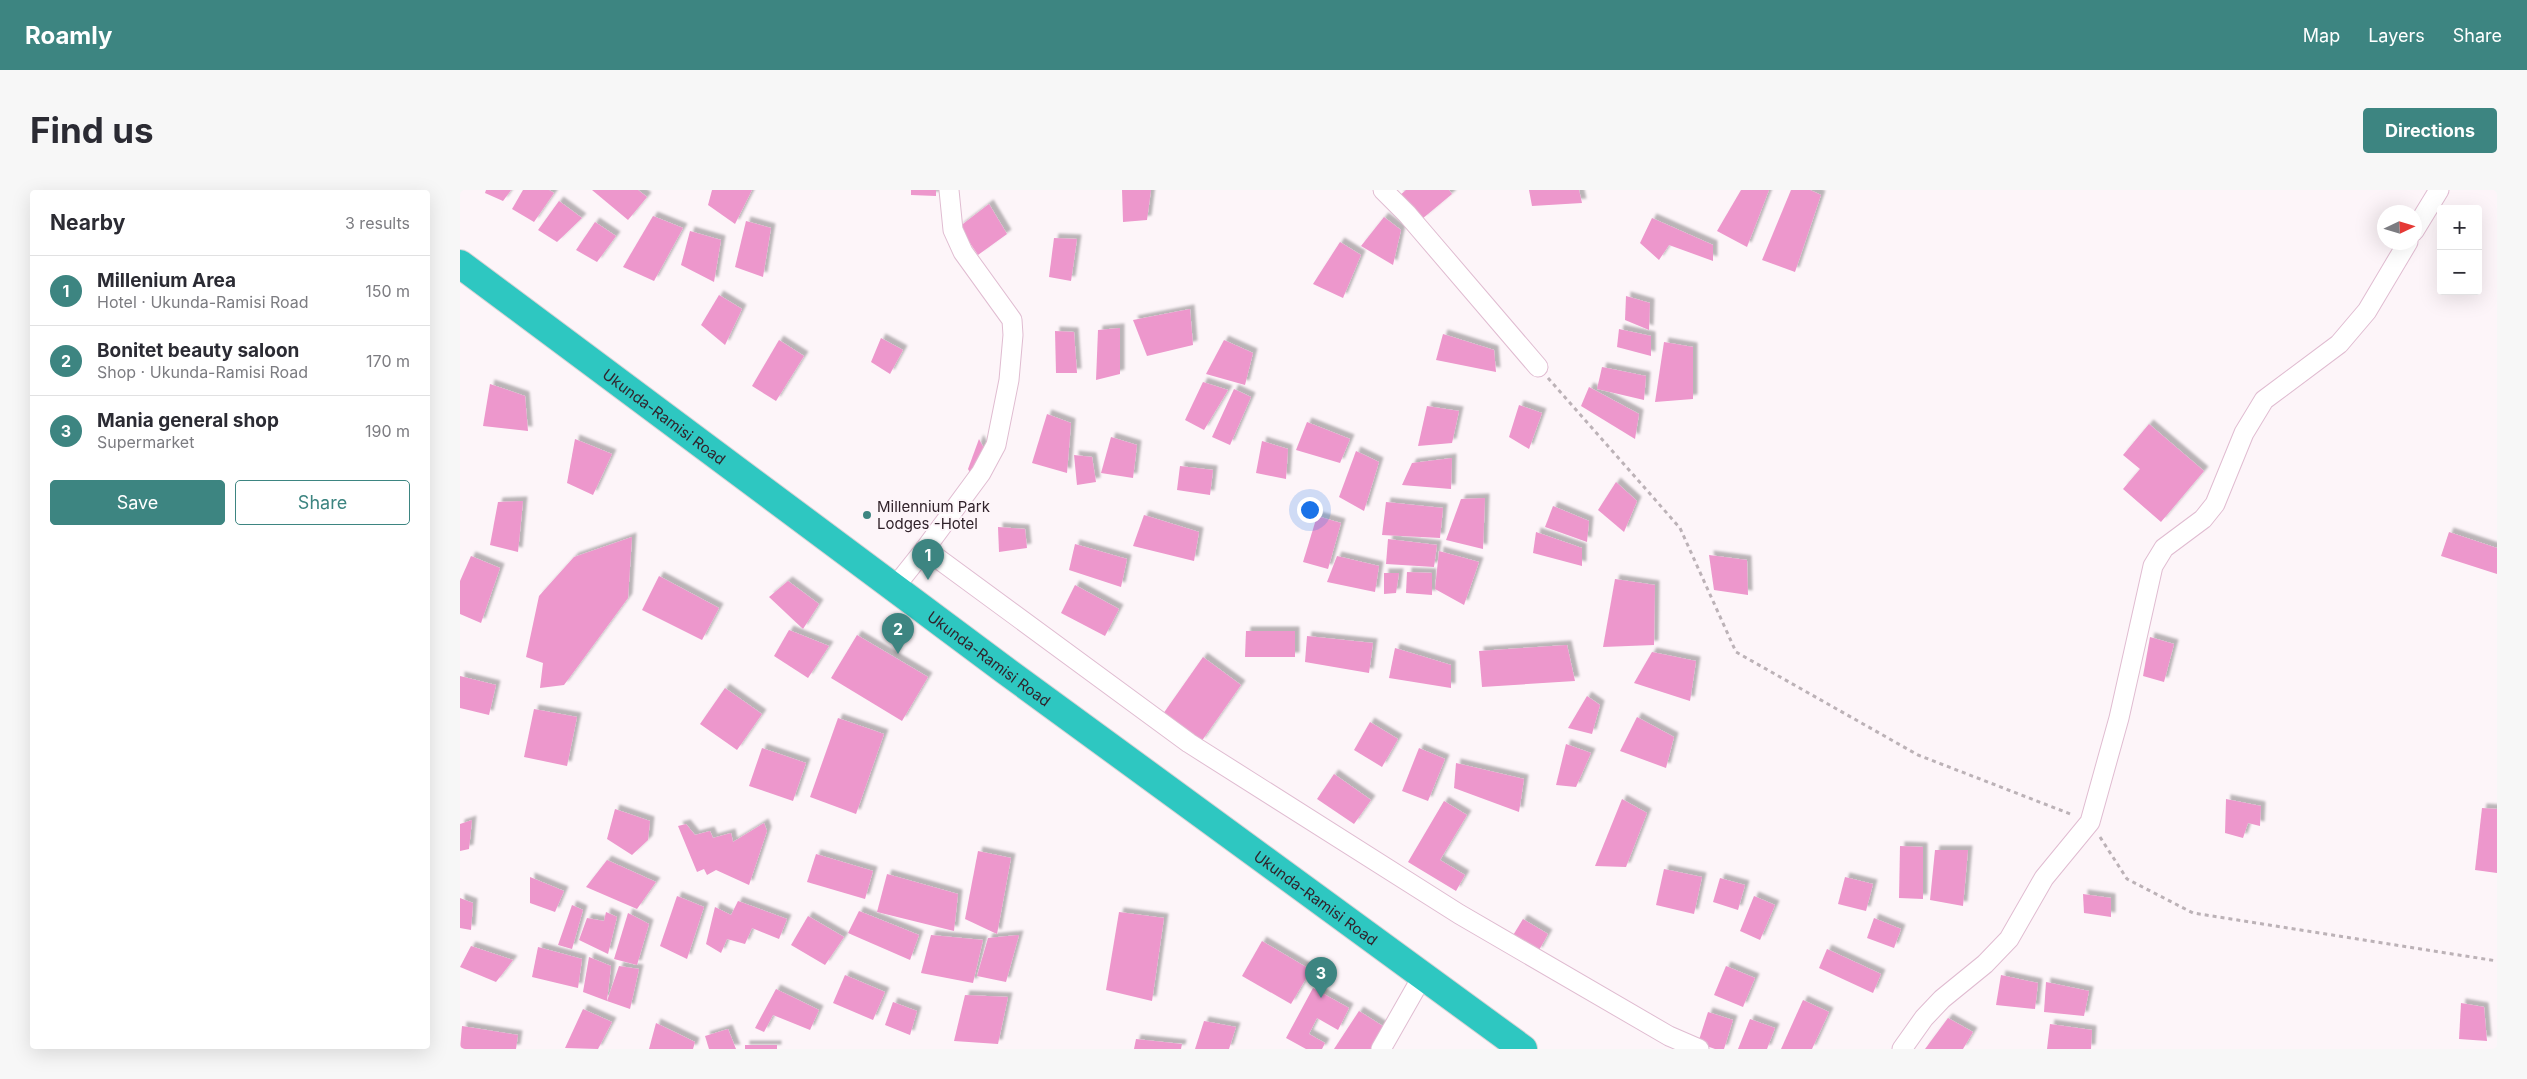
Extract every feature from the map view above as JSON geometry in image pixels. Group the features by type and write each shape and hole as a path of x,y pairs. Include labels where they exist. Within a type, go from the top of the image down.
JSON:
{"highway":[{"name":"Ukunda-Ramisi Road","path":"460,264 894,588 1422,977 1523,1049"}],"street":[{"path":"894,588 981,473 996,445 1009,380 1013,335 1012,320 963,252 953,230 949,190"},
{"path":"1384,190 1407,214 1538,367"},
{"path":"2422,218 2439,190"},
{"path":"1902,1049 1930,1012 1985,964 2009,939 2044,878 2090,822 2119,718 2153,566 2164,548 2203,518 2215,504 2244,433 2264,400 2340,344 2367,311 2403,250"},
{"path":"925,549 1189,743 1459,914 1669,1036 1699,1049"},
{"path":"1381,1049 1422,977"}],"path":[{"path":"1538,367 1680,528 1736,652 1918,755 2090,822 2127,879 2193,913 2497,961"}],"building":[{"path":"486,190 511,190 503,201 485,193"},
{"path":"523,190 549,190 554,193 534,222 512,209"},
{"path":"592,190 638,190 647,197 628,220"},
{"path":"712,190 752,190 735,224 708,205"},
{"path":"911,190 936,190 936,196 911,195"},
{"path":"1122,190 1151,190 1147,220 1123,222"},
{"path":"1406,190 1449,190 1452,194 1422,219 1399,196"},
{"path":"1529,190 1579,190 1582,203 1532,206"},
{"path":"1741,190 1769,190 1747,247 1717,231"},
{"path":"1791,190 1810,190 1821,195 1795,272 1762,260"},
{"path":"559,201 582,218 557,242 538,230"},
{"path":"989,204 1007,234 978,255 959,227"},
{"path":"653,216 683,228 654,281 623,267"},
{"path":"1384,217 1401,230 1393,265 1361,246"},
{"path":"1652,218 1713,245 1713,261 1669,245 1659,260 1640,243"},
{"path":"746,221 771,228 763,277 735,267"},
{"path":"595,222 616,236 597,262 576,250"},
{"path":"690,231 721,240 714,282 681,265"},
{"path":"1054,238 1077,239 1071,281 1049,277"},
{"path":"1340,242 1361,255 1343,298 1313,284"},
{"path":"719,295 742,309 725,345 701,325"},
{"path":"1626,296 1650,303 1649,330 1625,320"},
{"path":"1190,309 1193,345 1147,356 1133,320"},
{"path":"1120,328 1120,374 1096,380 1098,330"},
{"path":"1619,329 1651,336 1651,356 1617,347"},
{"path":"1055,331 1074,332 1077,373 1056,373"},
{"path":"1443,334 1494,350 1496,372 1436,360"},
{"path":"881,338 903,350 890,374 871,362"},
{"path":"779,340 804,356 776,401 752,386"},
{"path":"1224,340 1253,353 1245,385 1206,374"},
{"path":"1664,342 1693,347 1693,399 1655,402"},
{"path":"1602,367 1646,376 1644,400 1597,389"},
{"path":"1203,382 1228,390 1204,430 1185,420"},
{"path":"490,384 525,396 528,431 483,426"},
{"path":"1589,387 1639,414 1635,439 1581,406"},
{"path":"1234,389 1251,397 1230,445 1212,437"},
{"path":"1519,405 1542,413 1529,449 1509,437"},
{"path":"1427,406 1459,411 1452,443 1418,446"},
{"path":"1047,414 1071,423 1067,473 1032,463"},
{"path":"1307,422 1350,439 1340,463 1296,450"},
{"path":"2149,424 2204,471 2161,522 2123,489 2140,469 2123,455"},
{"path":"1111,437 1137,445 1133,478 1101,473"},
{"path":"575,439 612,454 593,495 567,483"},
{"path":"979,439 988,456 972,476 968,469"},
{"path":"1262,441 1288,449 1286,479 1256,473"},
{"path":"1356,451 1379,462 1364,511 1339,497"},
{"path":"1074,455 1092,457 1096,482 1077,485"},
{"path":"1452,458 1451,489 1402,485 1412,463"},
{"path":"1180,466 1213,470 1210,495 1177,490"},
{"path":"1616,482 1637,501 1624,532 1598,510"},
{"path":"1485,498 1483,549 1446,540 1461,499"},
{"path":"523,501 518,552 490,545 498,502"},
{"path":"1386,502 1443,508 1440,538 1382,535"},
{"path":"1553,506 1589,521 1587,542 1545,527"},
{"path":"1144,515 1199,532 1194,561 1133,546"},
{"path":"1317,516 1341,523 1328,569 1303,562"},
{"path":"998,527 1025,529 1027,548 999,552"},
{"path":"1536,532 1582,548 1582,566 1533,553"},
{"path":"2449,532 2497,548 2497,574 2441,556"},
{"path":"632,537 628,598 564,685 540,688 543,663 526,657 539,596 574,557"},
{"path":"1388,539 1437,545 1434,567 1386,564"},
{"path":"1075,544 1127,559 1121,587 1069,570"},
{"path":"1439,551 1479,562 1464,605 1435,589"},
{"path":"1709,555 1747,560 1748,595 1714,590"},
{"path":"471,556 500,568 481,623 460,614 460,581"},
{"path":"1337,556 1379,566 1375,592 1327,582"},
{"path":"1407,572 1432,573 1432,595 1406,593"},
{"path":"1384,573 1399,573 1396,593 1384,594"},
{"path":"659,576 719,608 702,640 642,610"},
{"path":"1615,579 1655,585 1654,645 1603,647"},
{"path":"788,581 819,604 803,629 769,597"},
{"path":"1075,585 1119,609 1105,636 1061,613"},
{"path":"789,630 829,646 808,678 774,656"},
{"path":"1246,631 1295,631 1295,657 1245,657"},
{"path":"857,635 928,677 902,721 831,678"},
{"path":"1307,636 1373,643 1369,673 1305,662"},
{"path":"2150,637 2174,644 2164,682 2143,676"},
{"path":"1567,645 1575,681 1482,687 1479,651"},
{"path":"1395,648 1451,665 1451,688 1389,678"},
{"path":"1652,652 1696,661 1690,701 1634,683"},
{"path":"1203,657 1241,685 1201,742 1163,714"},
{"path":"460,676 496,685 489,715 460,708"},
{"path":"725,688 762,714 737,750 700,724"},
{"path":"1587,696 1600,705 1592,734 1568,728"},
{"path":"534,709 577,717 567,766 524,757"},
{"path":"1637,717 1674,737 1666,768 1620,751"},
{"path":"838,718 884,734 856,814 810,797"},
{"path":"1370,722 1398,739 1382,767 1354,750"},
{"path":"1566,744 1591,753 1576,787 1556,785"},
{"path":"762,748 806,763 793,801 749,786"},
{"path":"1419,748 1445,759 1428,801 1402,791"},
{"path":"1456,763 1524,779 1519,812 1454,788"},
{"path":"1334,774 1371,800 1354,824 1317,799"},
{"path":"1622,799 1647,813 1626,867 1595,866"},
{"path":"2226,799 2261,806 2260,826 2248,823 2243,838 2225,833"},
{"path":"1444,801 1467,815 1440,860 1465,875 1456,891 1408,862"},
{"path":"2482,808 2497,809 2497,873 2475,870"},
{"path":"615,809 650,821 648,840 632,855 607,839"},
{"path":"472,820 469,849 460,851 460,824"},
{"path":"764,823 767,831 749,885 716,870 707,875 704,869 697,872 678,826 686,824 695,835 710,831 713,838 731,833 733,842"},
{"path":"1900,846 1923,847 1923,899 1899,898"},
{"path":"1935,850 1968,850 1963,906 1930,900"},
{"path":"978,851 1011,858 997,934 965,919"},
{"path":"816,854 873,871 865,899 807,882"},
{"path":"607,860 656,882 637,909 586,887"},
{"path":"1664,869 1702,877 1694,914 1656,905"},
{"path":"887,874 958,894 954,931 877,912"},
{"path":"530,877 564,891 555,912 530,903"},
{"path":"1845,877 1873,884 1866,911 1838,904"},
{"path":"1720,878 1745,885 1738,910 1713,902"},
{"path":"2083,894 2111,898 2111,917 2084,913"},
{"path":"677,896 704,907 687,959 660,946"},
{"path":"1754,896 1775,905 1760,940 1740,931"},
{"path":"460,898 473,903 471,930 460,928"},
{"path":"738,901 787,919 779,939 752,928 745,944 727,939 721,953 706,944 715,907 731,915"},
{"path":"572,905 583,910 572,949 558,945"},
{"path":"859,911 919,935 910,960 848,933"},
{"path":"606,912 617,917 608,954 579,940 587,918 604,921"},
{"path":"1119,912 1164,918 1152,1001 1106,990"},
{"path":"628,913 649,924 637,965 614,959"},
{"path":"808,916 844,937 825,965 791,945"},
{"path":"1874,918 1901,929 1894,948 1867,938"},
{"path":"1523,919 1548,934 1538,952 1512,937"},
{"path":"931,935 983,940 973,983 921,973"},
{"path":"1019,935 1006,982 977,976 988,938"},
{"path":"1262,941 1311,970 1291,1004 1242,976"},
{"path":"471,946 513,960 496,982 460,967"},
{"path":"538,947 582,959 578,988 532,977"},
{"path":"1827,949 1881,974 1873,993 1819,968"},
{"path":"589,957 611,966 607,1001 583,992"},
{"path":"619,966 639,969 630,1009 607,1001"},
{"path":"1726,966 1755,978 1743,1007 1714,995"},
{"path":"845,975 885,992 873,1020 833,1003"},
{"path":"2001,975 2038,983 2035,1009 1996,1005"},
{"path":"2046,982 2089,991 2084,1016 2044,1012"},
{"path":"1313,988 1349,1008 1338,1030 1317,1018 1309,1034 1325,1043 1322,1049 1306,1049 1286,1038"},
{"path":"776,989 819,1010 810,1030 773,1015 764,1032 755,1028"},
{"path":"965,995 1008,997 998,1044 954,1041"},
{"path":"1803,1000 1829,1012 1812,1049 1781,1049"},
{"path":"893,1002 917,1011 910,1035 885,1025"},
{"path":"2461,1003 2484,1007 2487,1041 2459,1039"},
{"path":"583,1009 612,1022 598,1049 565,1048"},
{"path":"1359,1011 1386,1028 1373,1049 1334,1049"},
{"path":"1708,1012 1733,1020 1724,1049 1715,1049 1698,1043"},
{"path":"1948,1018 1973,1032 1963,1049 1925,1049"},
{"path":"1750,1019 1775,1028 1767,1049 1738,1049"},
{"path":"1204,1021 1236,1027 1229,1049 1195,1049"},
{"path":"656,1023 695,1042 693,1049 649,1049"},
{"path":"2050,1024 2092,1030 2091,1049 2047,1049"},
{"path":"462,1026 518,1035 516,1049 460,1049"},
{"path":"728,1029 736,1049 709,1049 705,1036"},
{"path":"1136,1039 1182,1044 1181,1049 1134,1049"},
{"path":"745,1045 777,1045 777,1049 745,1049"}],"place":[{"name":"Millennium Park Lodges -Hotel","path":"867,515"},
{"name":"Millenium Area","path":"928,580"},
{"name":"Bonitet beauty saloon","path":"898,654"},
{"name":"Mania general shop","path":"1321,998"}]}
